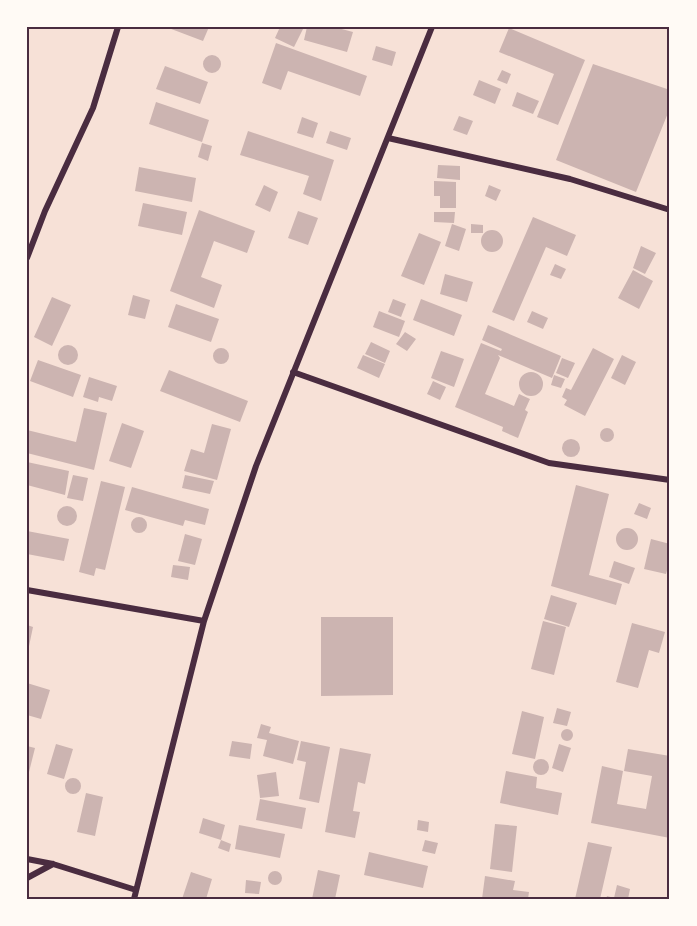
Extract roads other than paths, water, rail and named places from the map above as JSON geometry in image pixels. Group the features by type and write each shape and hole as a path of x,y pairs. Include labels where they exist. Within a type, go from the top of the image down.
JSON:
{"street":[{"path":"27,258 45,211 93,108 118,27"},
{"path":"134,899 204,621 256,466 432,27"},
{"path":"388,138 570,179 670,210"},
{"path":"293,372 549,463 670,480"},
{"path":"27,590 204,621"},
{"path":"27,859 53,864 136,890"},
{"path":"27,878 53,864"}]}
